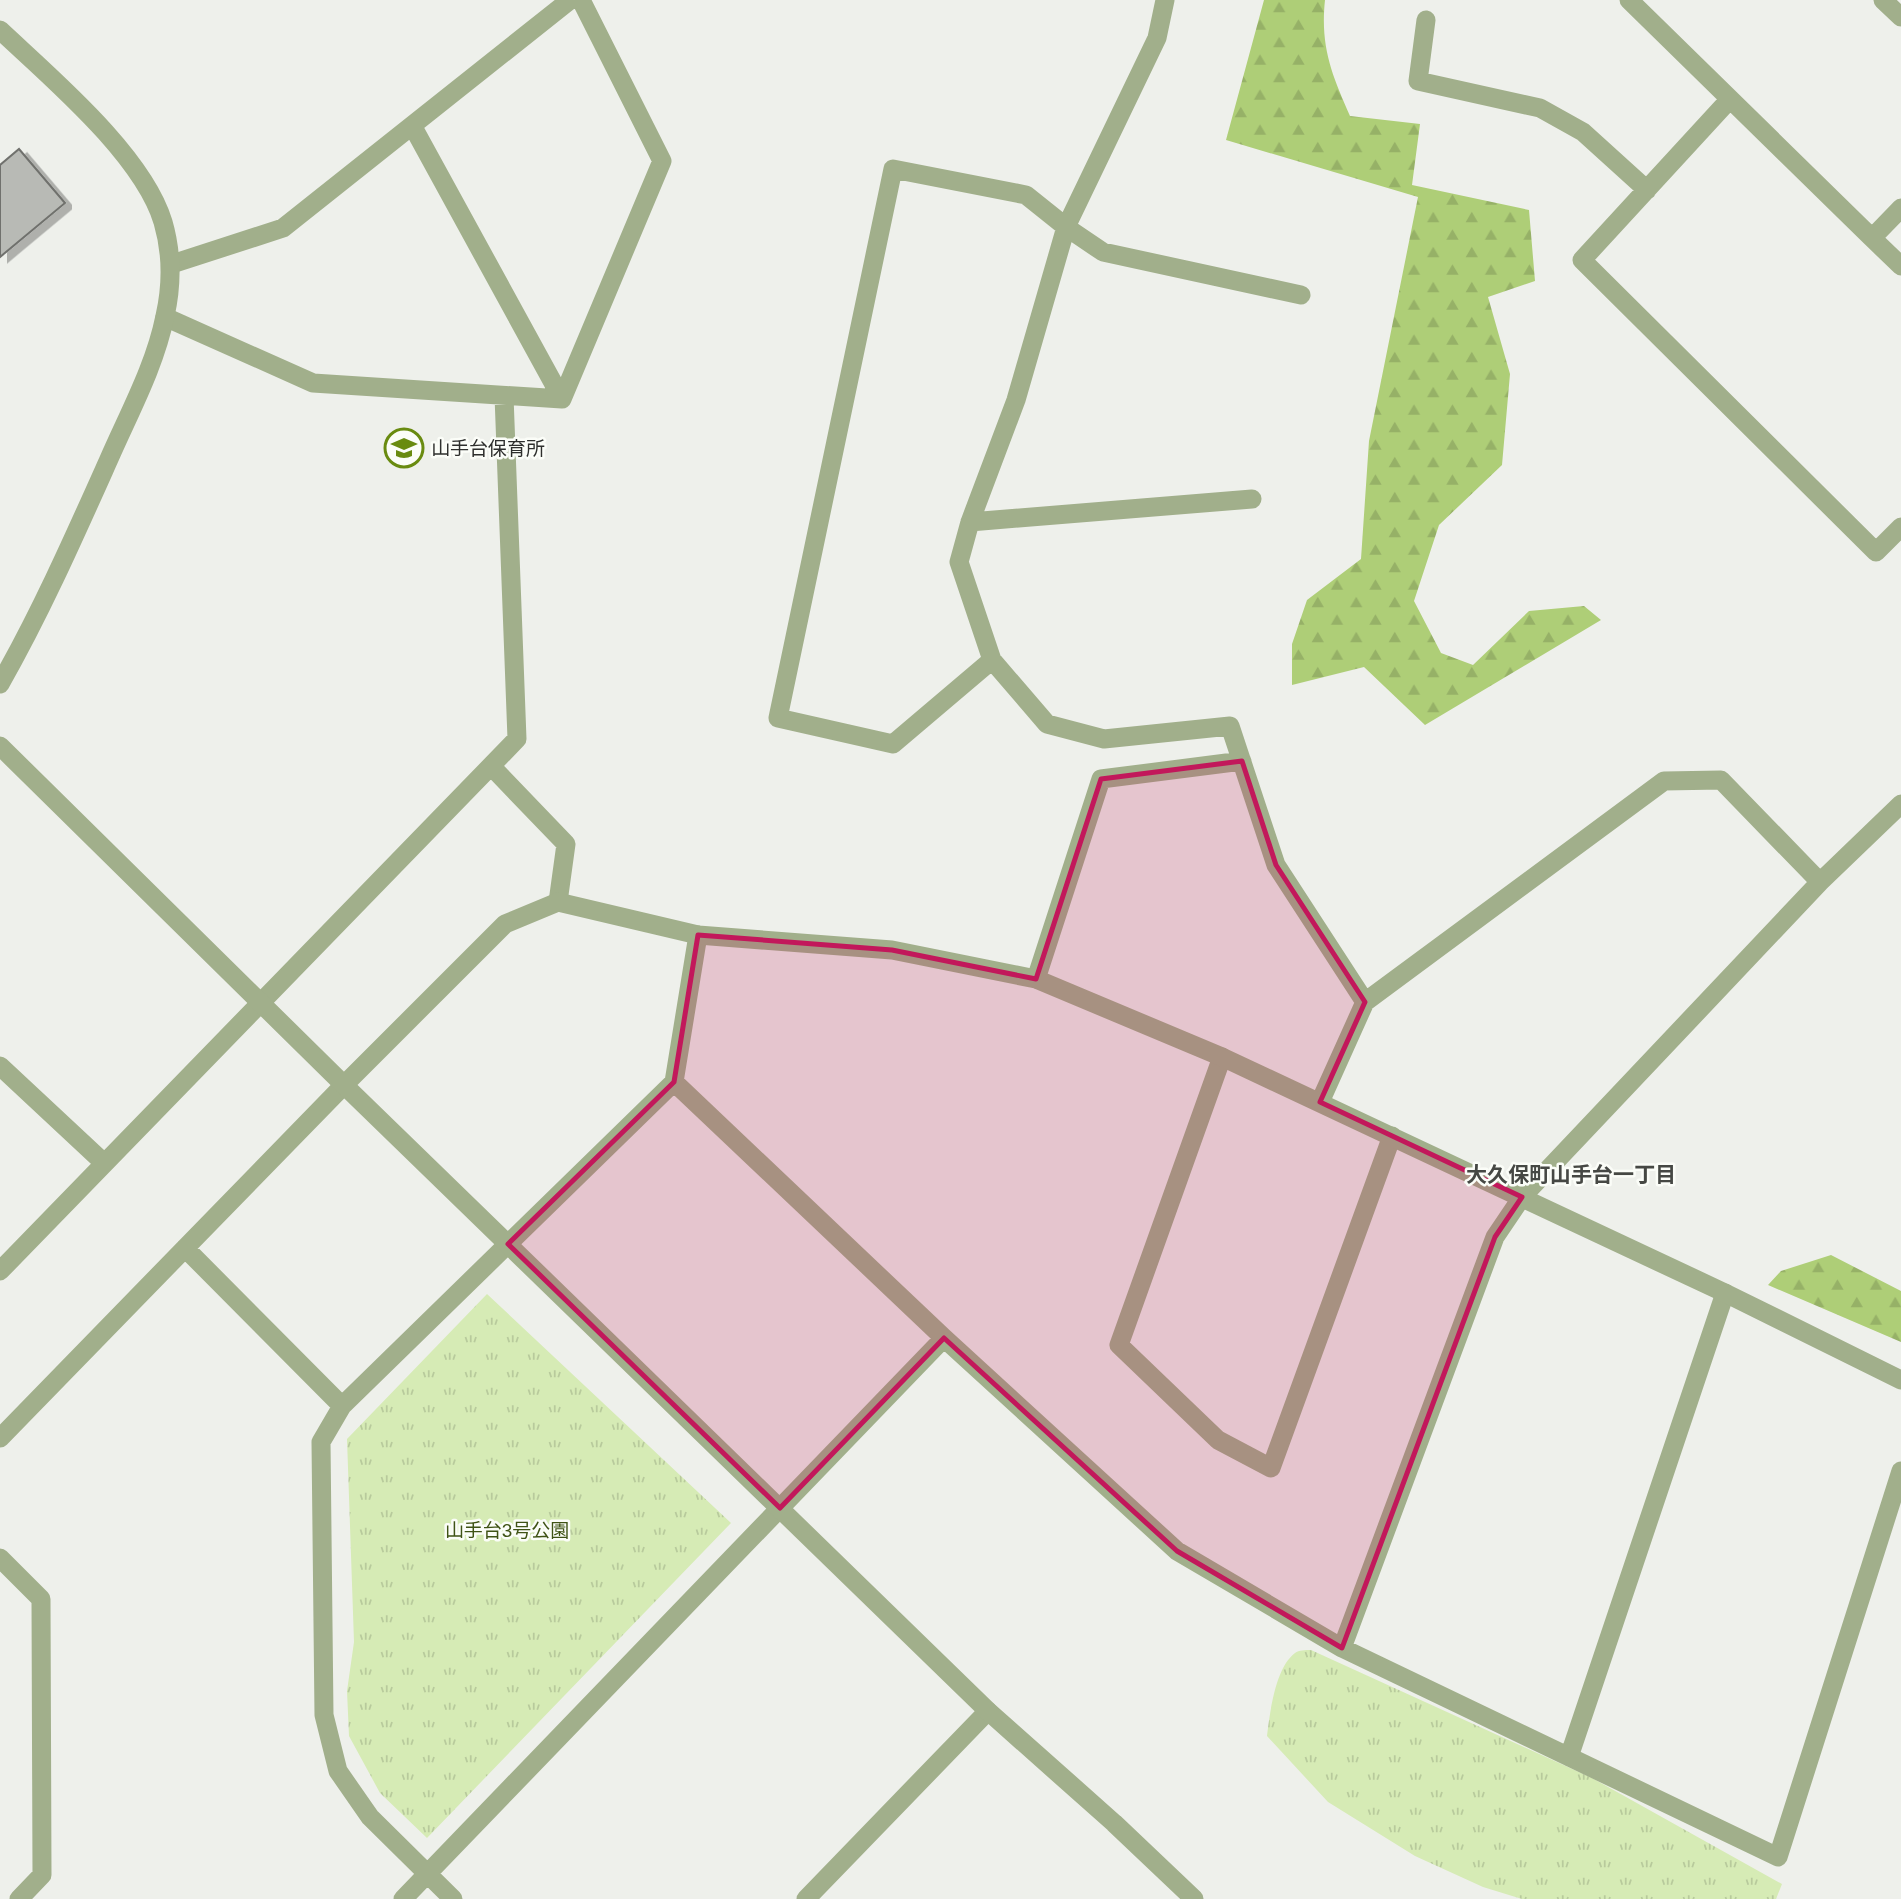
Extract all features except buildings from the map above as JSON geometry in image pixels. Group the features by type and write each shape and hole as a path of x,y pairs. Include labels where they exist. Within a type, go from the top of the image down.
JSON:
{"street":[{"path":"172,264 284,228 570,0"},
{"path":"562,399 662,161 581,0"},
{"path":"1165,0 1157,38 1066,227 1016,400 970,523 960,562 992,660 1047,724 1104,739 1230,726 1276,864 1365,1002"},
{"path":"1883,0 1901,17"},
{"path":"1635,2 1901,266"},
{"path":"1426,20 1418,81 1540,108 1583,132 1647,190"},
{"path":"0,30 108,136 141,176 163,220 172,264 165,317 146,376 77,530 0,684"},
{"path":"1730,99 1583,260 1876,552 1901,527"},
{"path":"413,127 562,399"},
{"path":"992,660 893,744 778,718 893,169 1026,195 1103,252 1301,295"},
{"path":"1872,238 1901,208"},
{"path":"165,317 313,383 562,399"},
{"path":"0,1271 517,739 505,396"},
{"path":"970,523 1252,499"},
{"path":"0,746 259,1002 988,1711 1194,1899"},
{"path":"1036,979 1101,779 1242,761"},
{"path":"491,766 566,844 558,902"},
{"path":"1320,1102 1365,1002 1664,781 1721,780 1820,882"},
{"path":"1342,1648 1495,1237 1521,1197 1820,882 1901,804"},
{"path":"0,1438 505,924 558,902 698,935 892,950 1036,979 1222,1057 1320,1102 1725,1293 1901,1380"},
{"path":"453,1899 370,1817 338,1771 324,1715 321,1442 342,1406 674,1082 698,935"},
{"path":"1222,1057 1119,1345 1218,1440 1271,1468 1392,1136"},
{"path":"0,1066 104,1163"},
{"path":"674,1082 944,1338 1177,1551 1342,1648 1778,1857 1901,1471"},
{"path":"185,1248 342,1406"},
{"path":"1569,1757 1725,1293"},
{"path":"403,1899 944,1338"},
{"path":"0,1558 41,1600 42,1875 19,1899"},
{"path":"809,1898 988,1711"}],"highlighted area":[{"path":"1242,761 1276,865 1365,1002 1320,1102 1522,1197 1495,1237 1342,1648 1177,1551 944,1338 780,1508 508,1244 674,1082 698,935 892,950 1036,979 1101,779"}],"green space":[{"path":"1264,0 1325,0 1326,47 1350,116 1420,124 1412,185 1529,210 1535,281 1488,297 1510,374 1502,465 1439,525 1414,601 1441,653 1473,665 1529,611 1584,606 1601,620 1425,725 1364,667 1292,685 1292,644 1307,600 1361,559 1369,441 1418,197 1226,140"},
{"path":"1831,1255 1901,1291 1901,1342 1768,1285 1781,1271"},
{"name":"山手台3号公園","path":"487,1294 731,1523 427,1838 380,1793 349,1736 347,1691 354,1642 347,1439"},
{"path":"1311,1650 1592,1778 1782,1884 1776,1899 1522,1899 1483,1887 1415,1856 1328,1802 1267,1736 1275,1692 1283,1669 1295,1653"}],"place":[{"name":"山手台保育所","path":"404,448"}],"district":[{"name":"大久保町山手台一丁目","path":"1571,1175"}]}
